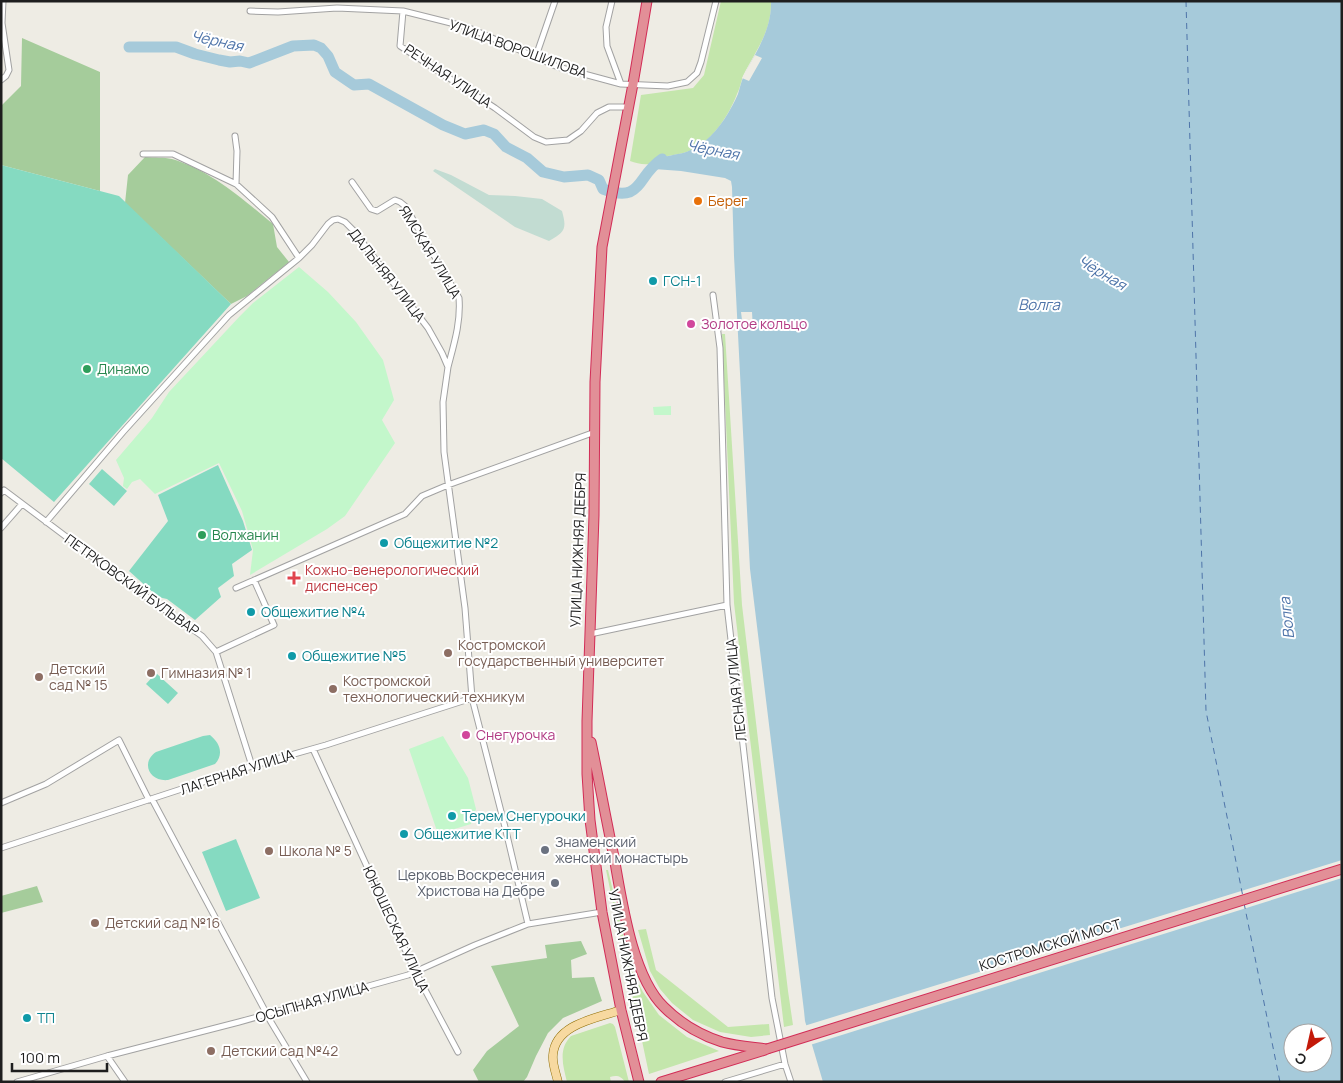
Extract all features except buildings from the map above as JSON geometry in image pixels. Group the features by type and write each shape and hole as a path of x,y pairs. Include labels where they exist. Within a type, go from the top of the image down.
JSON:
{"highway":[{"name":"УЛИЦА НИЖНЯЯ ДЕБРЯ","path":"640,1082 621,1010 602,912 590,820 587,774 587,721 595,382 602,247 624,136 647,1"},
{"path":"587,721 625,914 642,976 651,992 663,1006 680,1021 701,1034 723,1042 767,1049"},
{"name":"КОСТРОМСКОЙ МОСТ","path":"660,1082 1342,869"}],"main road":[{"path":"558,1081 553,1055 554,1046 563,1032 621,1010"}],"street":[{"path":"1,80 9,70 2,9 3,1"},
{"path":"536,56 555,1"},
{"path":"612,1 606,27 607,46 621,84"},
{"name":"УЛИЦА ВОРОШИЛОВА","path":"403,10 467,27 558,67 621,84 668,86 686,82 697,74 716,1"},
{"path":"250,11 278,12 337,8 403,10"},
{"name":"РЕЧНАЯ УЛИЦА","path":"403,10 400,46 495,108 534,137 546,142 568,140 581,131 597,113 609,107 629,107"},
{"path":"235,136 237,152 236,184"},
{"path":"143,154 173,154 236,184 272,217 299,258"},
{"name":"ЯМСКАЯ УЛИЦА","path":"352,182 374,211 395,200 405,206 459,298 458,328 448,368"},
{"name":"ДАЛЬНЯЯ УЛИЦА","path":"46,522 123,432 229,315 299,258 333,220 338,219 344,222 352,230 428,328 448,368"},
{"name":"ЛЕСНАЯ УЛИЦА","path":"713,295 720,348 727,604 772,998 791,1082"},
{"path":"448,368 443,402 444,452 465,608 472,698 528,924"},
{"path":"236,588 405,514 422,496 595,432"},
{"name":"ПЕТРКОВСКИЙ БУЛЬВАР","path":"2,491 202,636 216,652 252,766"},
{"path":"1,528 22,504"},
{"path":"216,652 274,625 254,580"},
{"path":"590,634 727,604"},
{"name":"ЛАГЕРНАЯ УЛИЦА","path":"1,848 252,766 313,749 472,698"},
{"path":"1,803 46,784 119,740 267,1014 307,1082"},
{"name":"ЮНОШЕСКАЯ УЛИЦА","path":"313,749 415,971 458,1052"},
{"name":"ОСЫПНАЯ УЛИЦА","path":"17,1082 408,975 528,924 602,912"},
{"path":"107,1056 125,1082"},
{"path":"725,1082 786,1064"}],"green space":[{"path":"721,1 771,1 771,12 766,31 743,76 730,110 719,126 700,146 692,150 660,158 649,164 630,161 641,95 693,88 704,75"},
{"path":"22,38 100,72 100,191 1,165 1,106 21,86"},
{"path":"145,157 169,158 186,164 200,170 226,187 273,224 277,247 289,262 247,296 231,304 125,203 128,175"},
{"name":"Динамо","path":"1,165 119,196 231,304 54,502 1,458"},
{"path":"435,169 451,175 489,195 542,199 562,211 563,229 549,241 515,227 433,171"},
{"path":"299,267 328,292 356,322 383,360 394,400 382,420 395,443 345,516 327,529 250,575 253,550 242,511 219,463 155,494 140,479 132,482 127,489 123,486 124,478 116,460 152,418 169,392 240,316 253,303"},
{"path":"722,334 725,334 742,605 793,1025 784,1027 734,603"},
{"path":"671,406 671,415 654,415 653,407"},
{"name":"Волжанин","path":"218,465 243,521 252,550 232,564 234,576 218,588 221,597 195,620 167,599 158,597 129,571 168,521 158,495"},
{"path":"102,469 127,491 114,506 89,484"},
{"path":"156,673 178,693 168,704 146,684"},
{"path":"210,735 220,749 218,760 215,764 168,780 156,778 149,771 149,761 156,752"},
{"path":"443,736 468,778 476,809 471,824 438,834 409,749"},
{"path":"236,839 260,898 226,911 202,852"},
{"path":"606,870 608,870 632,971 643,992 659,1015 687,1037 719,1051 649,1074"},
{"path":"37,886 43,902 1,913 1,896"},
{"path":"646,929 656,970 728,1027 769,1024 770,1035 751,1037 720,1032 693,1020 672,1003 660,989 650,971 638,930"},
{"path":"581,941 587,954 571,960 572,978 594,977 602,1001 563,1018 548,1033 523,1082 479,1082 473,1070 487,1051 519,1026 491,966 547,958 545,945"},
{"path":"610,1023 615,1027 629,1082 625,1082 619,1076 615,1076 610,1077 611,1082 567,1082 563,1052 567,1041 571,1036"}],"water":[{"name":"Волга","path":"771,1 1342,1 1342,1082 823,1082 805,1021 750,569 731,181 725,178 681,171 654,169 650,168 649,164 660,158 695,148 720,126 738,94 743,78 762,40 769,21"}],"pier":[{"path":"755,55 762,58 749,81 742,78"},
{"path":"741,312 752,312 753,330 742,330 742,323 735,323 735,320 742,320"},
{"path":"1342,860 1342,878 810,1045 804,1026"}],"waterway":[{"name":"Чёрная","path":"129,47 176,47 219,60 249,63 293,46 314,45 321,48 328,56 335,72 354,85 369,84 443,125 465,134 484,130 494,134 506,147 527,158 543,172 564,177 588,175 599,180 603,189 616,193 632,191 662,159"}],"ferry route":[{"path":"1186,1 1206,711 1243,897"},
{"path":"1244,903 1280,1082"}],"place":[{"name":"Берег","path":"698,201"},
{"name":"ГСН-1","path":"653,281"},
{"name":"Золотое кольцо","path":"691,324"},
{"name":"Динамо","path":"87,369"},
{"name":"Волжанин","path":"202,535"},
{"name":"Общежитие №2","path":"384,543"},
{"name":"Кожно-венерологический диспенсер","path":"294,578"},
{"name":"Общежитие №4","path":"251,612"},
{"name":"Костромской государственный университет","path":"448,653"},
{"name":"Общежитие №5","path":"292,656"},
{"name":"Гимназия № 1","path":"151,673"},
{"name":"Детский сад № 15","path":"39,677"},
{"name":"Костромской технологический техникум","path":"333,689"},
{"name":"Снегурочка","path":"466,735"},
{"name":"Терем Cнегурочки","path":"452,816"},
{"name":"Общежитие КТТ","path":"404,834"},
{"name":"Знаменский женский монастырь","path":"545,850"},
{"name":"Школа № 5","path":"269,851"},
{"name":"Церковь Воскресения Христова на Дебре","path":"555,883"},
{"name":"Детский сад №16","path":"95,923"},
{"name":"ТП","path":"27,1018"},
{"name":"Детский сад №42","path":"211,1051"}]}
